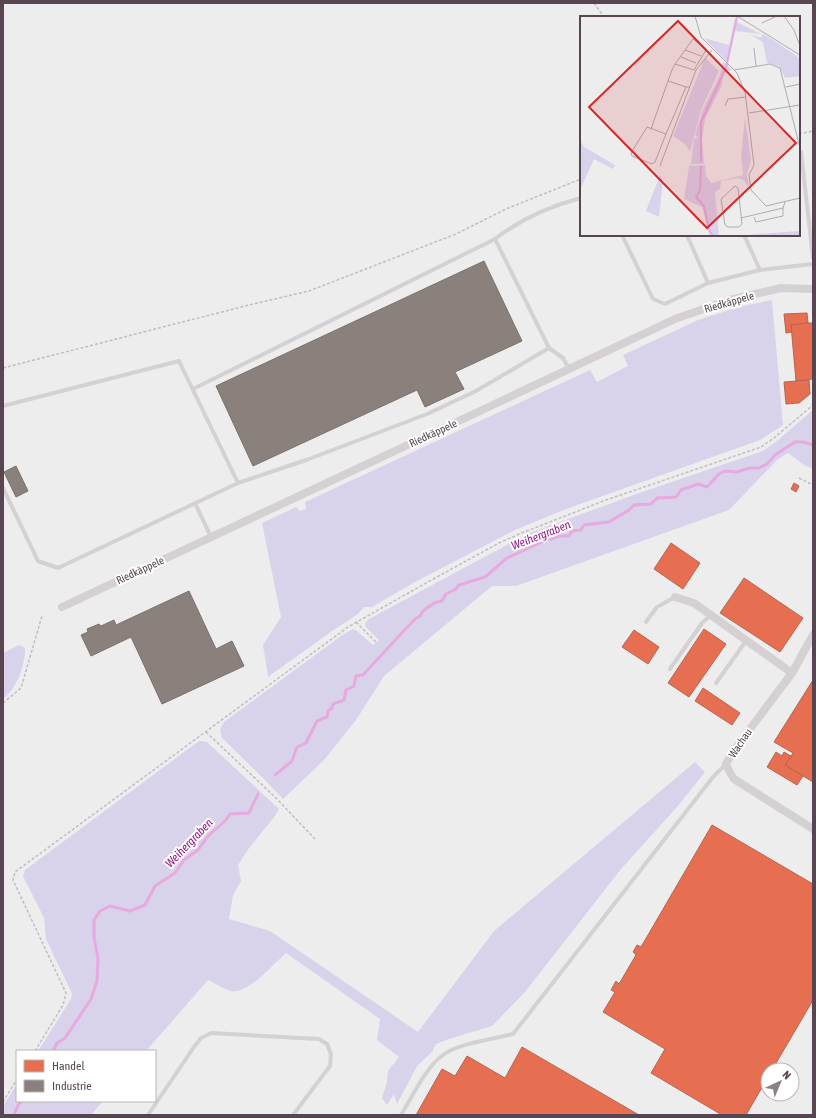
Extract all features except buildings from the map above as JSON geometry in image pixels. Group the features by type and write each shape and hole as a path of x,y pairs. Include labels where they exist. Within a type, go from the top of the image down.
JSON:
{"street":[{"name":"Riedkäppele","path":"62,606 675,319 729,300 781,288 813,289"},
{"path":"675,597 694,603 792,673"},
{"name":"Wachau","path":"813,635 784,685 740,741 726,764 734,779 813,829"}],"lane":[{"path":"800,152 813,258"},
{"path":"192,389 495,239 514,225 560,203 580,198"},
{"path":"622,236 653,299 665,304 708,283 760,270 813,264"},
{"path":"687,236 708,283"},
{"path":"744,236 760,270"},
{"path":"495,239 549,348 563,358 569,369"},
{"path":"3,488 38,561 58,568 238,483 309,459 426,414 476,391 549,348"},
{"path":"3,406 179,361 238,483"},
{"path":"195,503 211,537"},
{"path":"646,622 657,607 675,597"},
{"path":"670,668 702,623 711,615"},
{"path":"716,683 747,640"},
{"path":"401,1115 431,1066 444,1055 461,1046 513,1034 708,783 726,764"},
{"path":"148,1115 194,1047 201,1038 210,1033 319,1040 327,1044 331,1054 330,1066 293,1115"}],"path":[{"path":"594,3 603,16"},
{"path":"800,134 813,131"},
{"path":"3,368 309,291 456,234 506,209 580,179"},
{"path":"36,1050 63,1005 66,992 13,880 15,872 356,622 519,534 606,500 761,447 813,405"},
{"path":"799,478 813,486"},
{"path":"3,703 21,688 42,616"},
{"path":"356,622 376,642"},
{"path":"206,732 276,798 315,839"},
{"path":"3,1102 16,1081"}],"shaded area":[{"path":"772,300 783,425 760,440 566,509 515,530 415,582 372,607 364,607 358,614 268,677 263,645 281,617 262,523 296,507 300,511 306,509 305,502 590,370 597,382 628,366 623,355 698,320 739,307"},
{"path":"813,410 813,469 804,465 788,453 778,459 729,510 516,586 492,586 384,676 356,720 324,760 283,799 222,738 220,730 224,722 341,636 353,629 373,645 379,640 366,627 365,623 369,619 527,534 642,492 763,451"},
{"path":"19,645 25,648 22,669 16,683 3,699 3,653"},
{"path":"199,741 207,742 279,809 238,865 241,881 233,895 229,919 270,931 418,1032 494,931 695,762 705,772 677,807 621,869 525,992 492,1026 436,1044 432,1052 417,1066 397,1104 394,1094 387,1105 382,1098 387,1082 388,1071 399,1057 377,1040 380,1019 286,953 268,971 253,983 238,991 228,990 208,980 147,1050 39,1050 71,999 72,993 46,939 44,918 23,876 25,870"},
{"path":"16,1086 16,1102 102,1102 91,1115 3,1115 3,1106"}],"waterway":[{"name":"Weihergraben","path":"275,775 292,761 297,747 306,743 317,721 327,717 328,711 332,708 333,704 344,700 346,690 354,686 356,676 363,675 415,619 420,616 423,611 434,603 442,601 446,594 456,589 459,585 485,577 507,558 544,541 560,536 569,536 572,531 581,530 584,525 609,522 629,510 634,505 651,504 657,498 676,497 681,490 698,484 707,487 719,474 725,471 736,472 750,468 759,468 767,464 775,455 795,442 803,442 813,445"},
{"name":"Weihergraben","path":"54,1050 57,1043 65,1038 91,999 97,981 98,958 94,938 94,920 100,911 110,906 130,911 145,905 155,886 175,873 184,860 198,850 208,836 225,821 230,814 249,813 258,794"},
{"name":"Weihergraben","path":"14,1115 18,1105 21,1102"}]}
